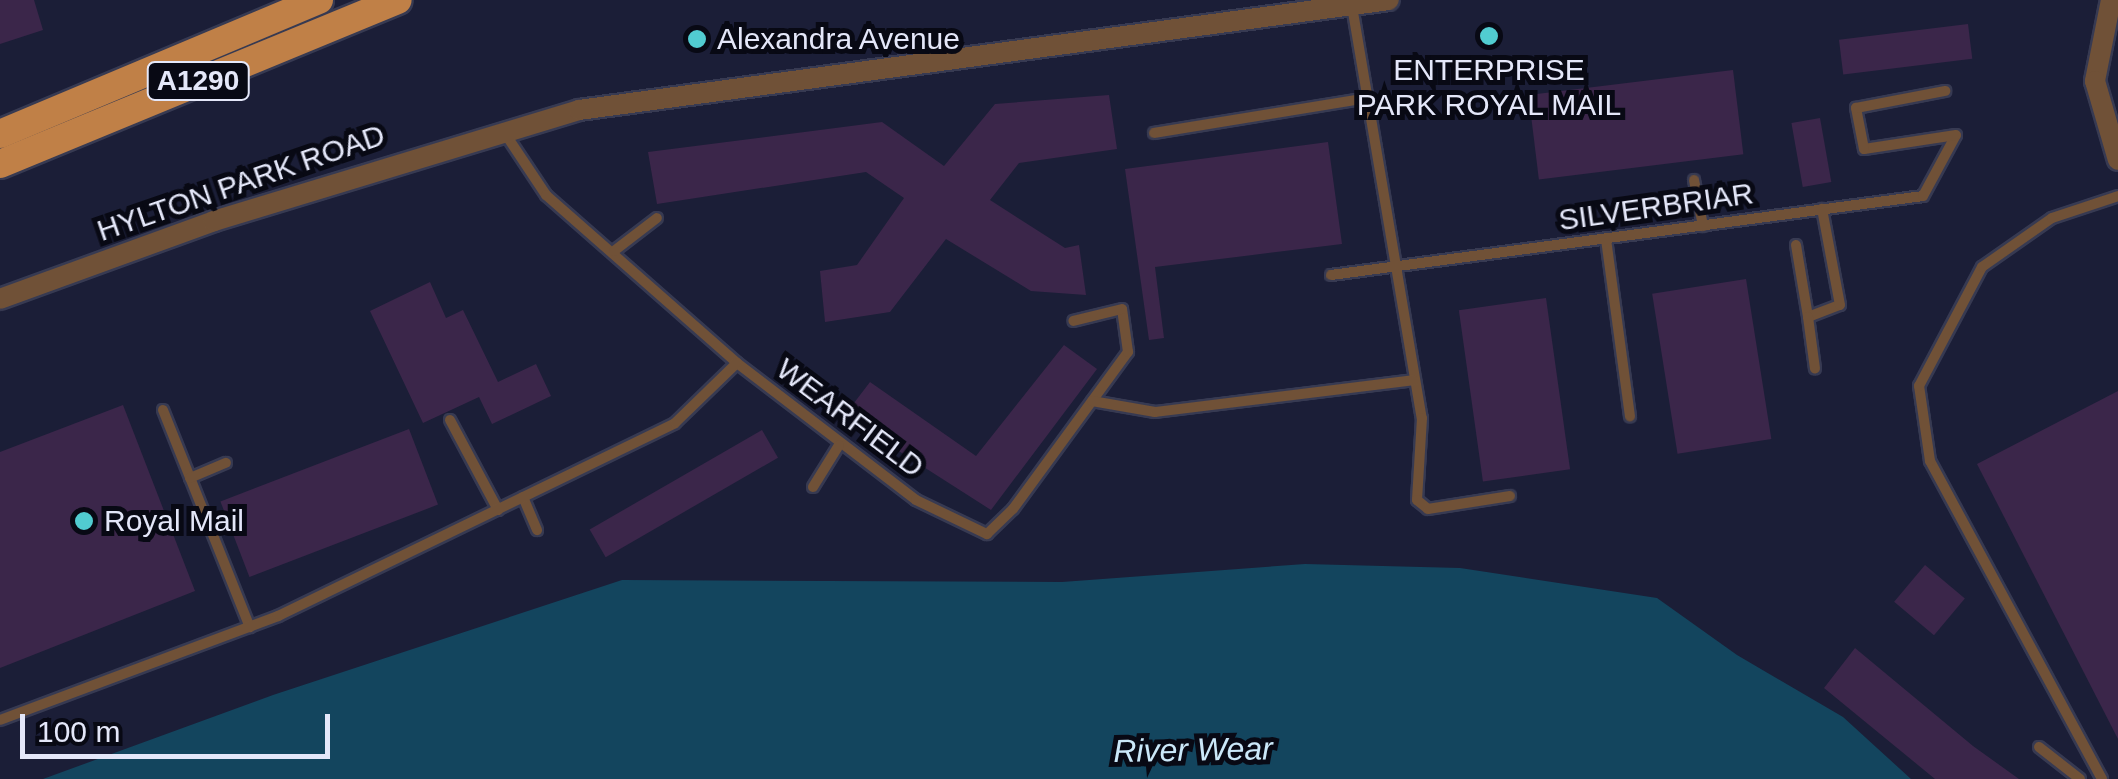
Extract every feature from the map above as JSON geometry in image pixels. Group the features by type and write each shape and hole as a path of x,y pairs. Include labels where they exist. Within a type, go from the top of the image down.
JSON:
{"main road":[{"name":"A1290","path":"0,134 319,0"},
{"name":"A1290","path":"0,164 397,0"}],"street":[{"path":"503,131 656,96 1389,0"},
{"path":"2111,0 2096,81 2118,160"},
{"name":"HYLTON PARK ROAD","path":"0,299 214,221 503,131"}],"lane":[{"path":"1352,5 1422,418 1417,500 1428,509 1510,496"},
{"name":"SILVERBRIAR","path":"1332,275 1922,196 1956,135 1864,149 1856,108 1945,91"},
{"path":"1154,132 1368,98"},
{"name":"WEARFIELD","path":"503,131 546,195 737,363 916,500 987,534 1013,509 1128,352 1122,308 1073,321"},
{"path":"1694,180 1703,226"},
{"path":"2102,779 1930,461 1919,386 1982,267 2052,218 2118,196"},
{"path":"1808,317 1840,305 1822,209"},
{"path":"614,251 657,218"},
{"path":"1606,239 1630,416"},
{"path":"1796,245 1815,369"},
{"path":"0,720 250,626 676,424 737,363"},
{"path":"1092,401 1156,412 1414,380"},
{"path":"163,410 250,626"},
{"path":"450,420 498,510"},
{"path":"813,487 840,445"},
{"path":"190,478 226,464"},
{"path":"523,497 537,530"},
{"path":"2039,748 2080,779"}],"water":[{"name":"River Wear","path":"1305,564 1460,568 1657,598 1737,655 1843,717 1911,779 43,779 273,695 622,580 1062,582"}],"building":[{"path":"0,0 34,0 43,30 0,44"},
{"path":"1968,24 1972,59 1843,75 1839,40"},
{"path":"1733,70 1743,154 1539,179 1529,95"},
{"path":"1109,95 1117,149 1019,163 990,200 1065,248 1079,245 1086,295 1031,291 946,239 890,312 825,322 820,271 857,265 904,198 866,172 657,204 648,152 882,122 944,166 995,104"},
{"path":"1820,118 1831,182 1803,187 1791,123"},
{"path":"1328,142 1342,244 1155,267 1164,338 1149,340 1125,169"},
{"path":"1746,279 1771,439 1678,454 1652,294"},
{"path":"430,282 446,318 463,310 498,382 536,364 551,396 492,424 479,397 423,423 370,311"},
{"path":"1546,298 1570,469 1483,482 1459,310"},
{"path":"1064,345 1097,369 991,510 844,416 870,382 976,456"},
{"path":"2118,391 2118,739 1977,464"},
{"name":"Royal Mail","path":"123,405 195,591 0,668 0,452"},
{"path":"409,429 438,505 249,577 220,501"},
{"path":"762,430 778,458 606,557 590,530"},
{"path":"1925,565 1965,598 1934,635 1894,602"},
{"path":"1855,648 2019,779 1935,779 1824,688"}],"place":[{"name":"ENTERPRISE PARK ROYAL MAIL","path":"1489,36"},
{"name":"Alexandra Avenue","path":"697,39"},
{"name":"Royal Mail","path":"84,521"}]}
